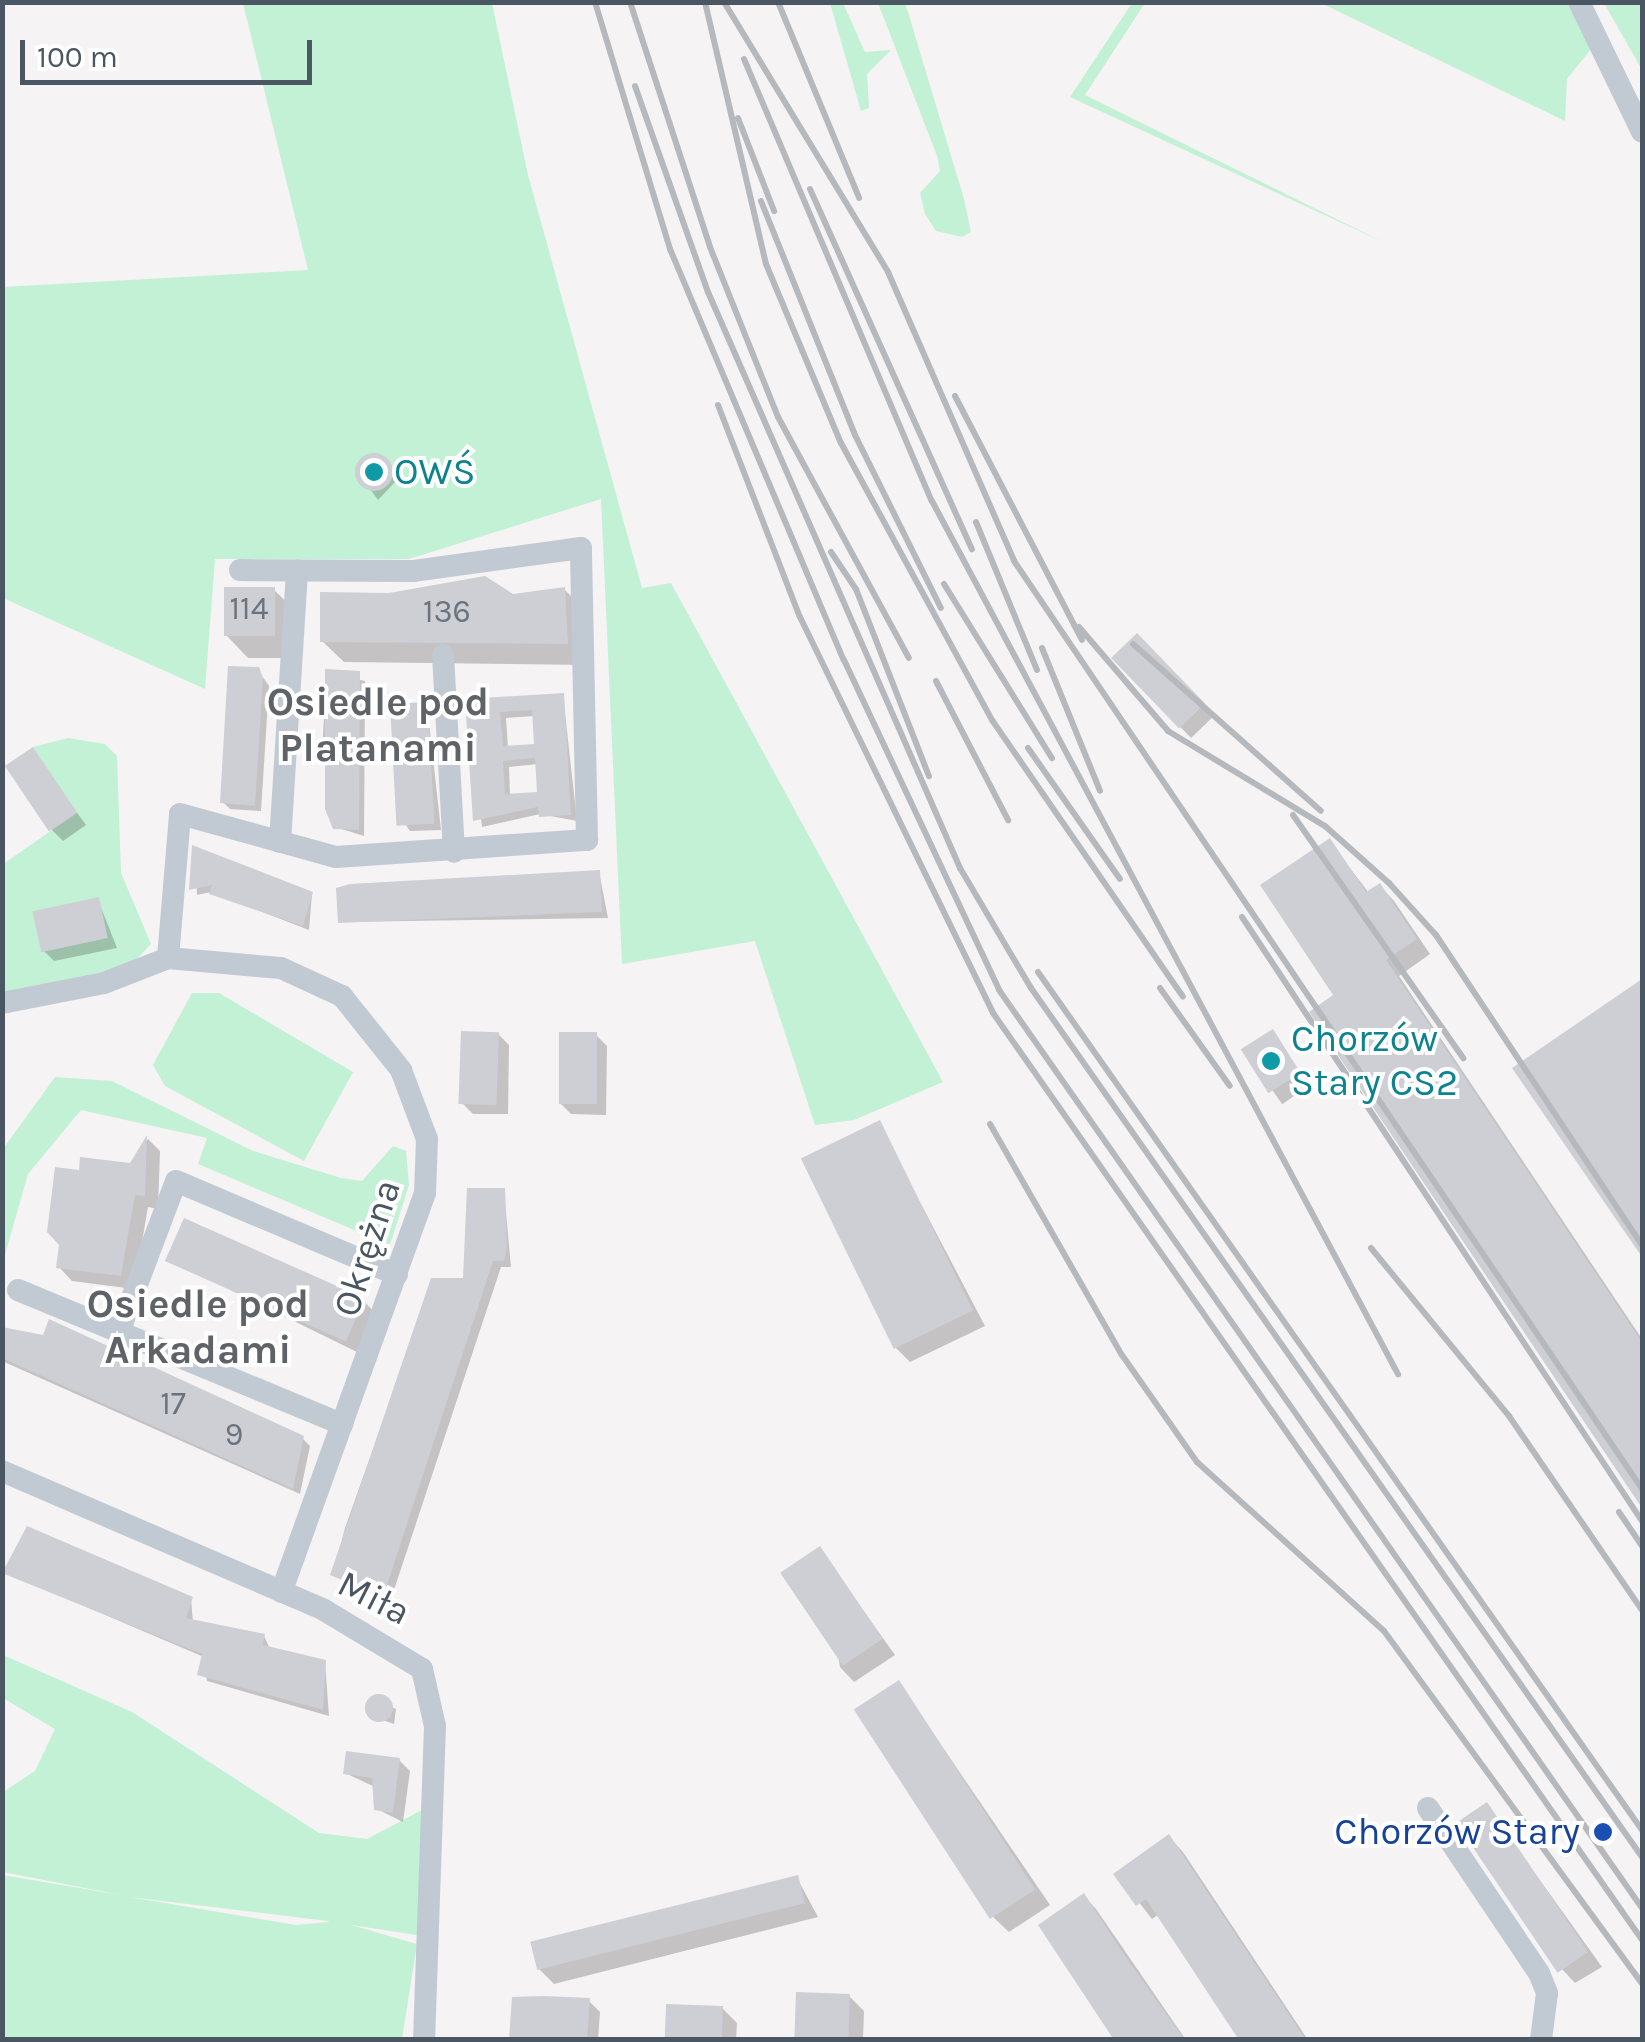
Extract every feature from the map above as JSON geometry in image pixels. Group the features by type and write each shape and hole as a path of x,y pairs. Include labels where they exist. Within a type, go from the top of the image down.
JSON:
{"street":[{"path":"1578,2 1642,132"},
{"path":"168,958 180,814 336,857 587,840 581,548 413,571 240,570"},
{"path":"280,842 297,571"},
{"path":"443,655 454,852"},
{"name":"Okrężna","path":"2,1003 104,983 168,958 298,973 363,1017 408,1083 427,1139 425,1193 281,1592"},
{"path":"118,1332 176,1180 397,1275"},
{"path":"18,1290 342,1424"},
{"name":"Miła","path":"2,1471 398,1646 429,1683 434,1939 424,2040"},
{"path":"1428,1808 1539,1974 1547,1993 1542,2040"}],"green space":[{"path":"243,3 492,3 528,175 642,588 671,583 943,1082 854,1120 815,1125 755,941 622,964 601,499 409,559 215,559 205,689 3,598 3,287 308,270"},
{"path":"830,3 843,3 865,52 891,50 867,74 869,108 861,111"},
{"path":"878,3 905,3 964,199 971,232 962,237 936,231 925,214 920,193 940,171 937,156"},
{"path":"1132,3 1145,3 1085,95 1383,242 1070,97"},
{"path":"1321,3 1567,3 1591,49 1567,79 1565,121"},
{"path":"1604,3 1642,3 1642,70"},
{"path":"68,738 105,744 117,756 121,873 151,944 129,967 3,994 3,864 77,813 33,747"},
{"path":"192,993 219,993 353,1072 304,1161 165,1086 153,1065"},
{"path":"55,1077 112,1081 253,1151 341,1178 362,1181 393,1146 406,1151 409,1185 390,1245 198,1164 207,1138 81,1110 28,1174 3,1262 3,1149"},
{"path":"3,1655 132,1712 319,1833 367,1839 422,1810 430,1937 351,1925 417,1944 402,2039 3,2039 2,1875 121,1895 3,1872 3,1792 35,1771 55,1729 3,1698","holes":["129,1897 328,1921 296,1925"]}],"building":[{"name":"OWŚ","path":"374,453 387,459 393,472 387,485 374,491 361,485 355,472 361,459"},
{"path":"485,576 513,594 565,587 568,644 320,642 320,592 389,593"},
{"path":"224,587 275,587 275,636 224,636"},
{"path":"1137,633 1205,703 1179,729 1111,658"},
{"path":"228,666 259,667 263,678 255,806 220,803"},
{"path":"325,669 360,671 359,830 333,829 325,809"},
{"path":"564,693 571,815 539,817 538,807 473,821 465,699","holes":["532,710 534,744 503,746 500,712","535,758 537,792 505,794 503,761"]},
{"path":"428,702 434,824 396,826 390,704"},
{"path":"33,747 77,812 49,832 5,766"},
{"path":"1330,838 1366,892 1380,883 1417,939 1386,960 1642,1342 1642,1508 1309,1012 1333,995 1260,885"},
{"path":"192,845 313,892 303,926 209,894 212,885 189,890"},
{"path":"600,870 602,912 338,923 336,888 350,884"},
{"path":"99,897 108,938 41,952 32,911"},
{"path":"1642,979 1642,1257 1512,1068"},
{"name":"Chorzów Stary CS2","path":"1273,1029 1301,1073 1268,1093 1241,1049"},
{"path":"461,1031 499,1032 496,1105 458,1104"},
{"path":"559,1032 597,1032 597,1104 559,1104"},
{"path":"880,1120 973,1311 894,1349 801,1159"},
{"path":"147,1135 145,1196 135,1195 121,1276 56,1268 59,1245 47,1232 55,1167 79,1170 80,1157 130,1163"},
{"path":"467,1188 505,1188 507,1248 504,1261 493,1261 383,1597 330,1575 431,1278 463,1278"},
{"path":"184,1218 365,1299 346,1341 165,1261"},
{"path":"49,1319 304,1436 293,1489 2,1358 2,1327 43,1335"},
{"path":"27,1526 193,1597 186,1618 265,1634 263,1645 326,1660 323,1710 197,1675 202,1654 2,1573"},
{"path":"820,1546 883,1639 843,1666 780,1573"},
{"path":"899,1680 1035,1890 990,1919 854,1709"},
{"path":"379,1694 389,1698 393,1708 389,1718 379,1722 369,1718 365,1708 369,1698"},
{"path":"346,1751 400,1758 393,1813 374,1810 372,1778 343,1774"},
{"path":"1487,1802 1588,1952 1558,1973 1456,1823"},
{"path":"1169,1834 1306,2040 1239,2040 1146,1899 1136,1906 1113,1874"},
{"path":"798,1875 805,1903 537,1970 530,1942"},
{"path":"1084,1893 1185,2040 1114,2040 1038,1925"},
{"path":"796,1992 850,1994 848,2040 794,2040"},
{"path":"512,1997 590,1998 587,2040 509,2040"},
{"path":"666,2004 723,2006 722,2040 665,2040"}],"railway":[{"path":"595,2 670,249 844,660 999,990 1642,1908"},
{"path":"630,2 710,247 778,417 909,658"},
{"path":"705,2 766,264 841,443 992,720 1183,997"},
{"path":"724,2 888,272 1014,561 1642,1489"},
{"path":"778,2 859,198"},
{"path":"744,59 932,501 1398,1374"},
{"path":"635,86 708,292 960,868 1031,988 1642,1857"},
{"path":"738,118 774,211"},
{"path":"810,189 972,549"},
{"path":"761,201 855,435 941,608"},
{"path":"955,396 1082,640"},
{"path":"718,405 800,617 993,1013 1642,1940"},
{"path":"976,522 1037,670"},
{"path":"831,552 856,589 929,776"},
{"path":"944,584 1052,758"},
{"path":"1079,627 1168,731 1325,826 1389,883 1436,935 1642,1245"},
{"path":"1133,644 1321,811"},
{"path":"1042,648 1100,791"},
{"path":"936,681 1008,820"},
{"path":"1028,748 1120,879"},
{"path":"1293,815 1463,1058"},
{"path":"1242,917 1642,1521"},
{"path":"1038,972 1642,1830"},
{"path":"1160,988 1230,1086"},
{"path":"990,1124 1122,1355 1197,1462 1384,1631 1642,1984"},
{"path":"1371,1248 1509,1416 1642,1610"},
{"path":"1619,1512 1642,1546"}],"place":[{"name":"OWŚ","path":"374,472"},
{"name":"Chorzów Stary CS2","path":"1271,1061"},
{"name":"Chorzów Stary","path":"1603,1832"}],"district":[{"name":"Osiedle pod Platanami","path":"378,725"},
{"name":"Osiedle pod Arkadami","path":"198,1327"}]}
